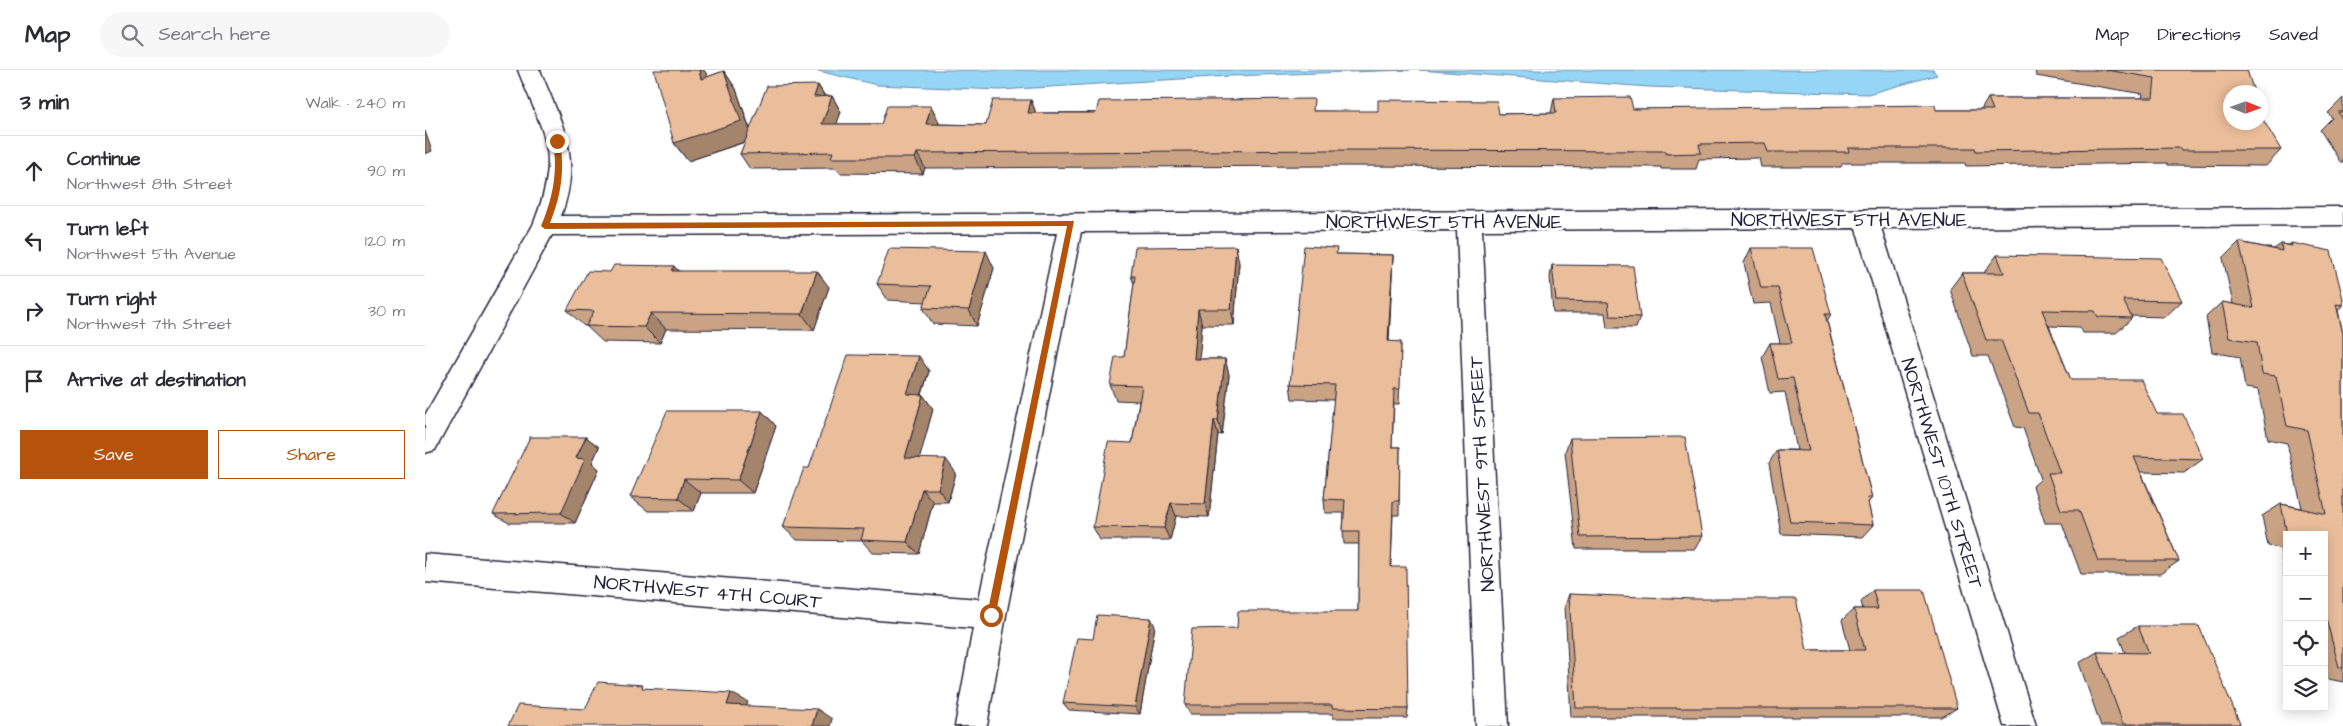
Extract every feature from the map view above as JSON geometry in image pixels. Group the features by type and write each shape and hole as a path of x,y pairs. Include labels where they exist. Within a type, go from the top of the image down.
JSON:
{"street":[{"path":"425,441 545,226 555,198 560,160 557,141 528,71"},
{"name":"NORTHWEST 5TH AVENUE","path":"545,226 2343,216"},
{"name":"NORTHWEST 10TH STREET","path":"1866,219 2020,726"},
{"name":"NORTHWEST 9TH STREET","path":"1469,221 1492,726"},
{"path":"971,726 991,615 1071,223"},
{"name":"NORTHWEST 4TH COURT","path":"425,568 991,615"}],"water":[{"path":"814,70 1410,70 1230,76 1000,90 877,85"},
{"path":"1419,70 1933,70 1937,75 1868,94 1649,87"}],"building":[{"path":"654,70 699,70 701,79 724,71 741,121 674,143"},
{"path":"2106,70 2247,70 2252,85 2223,85 2223,130 2268,130 2268,128 2281,150 2181,150 2180,148 1976,151 1975,148 1848,148 1849,152 1768,152 1765,143 1699,144 1701,153 1666,154 1666,151 1333,150 917,153 915,158 831,158 833,152 740,154 767,86 818,85 814,97 832,96 822,124 881,124 887,106 931,106 926,124 986,125 993,100 1031,100 1028,113 1096,113 1099,101 1314,99 1313,111 1378,111 1378,100 1497,101 1499,114 1556,113 1554,98 1630,97 1633,109 1935,105 1936,110 1993,110 1988,98 2153,98 2155,78"},
{"path":"2338,112 2343,112 2343,120"},
{"path":"2239,242 2282,251 2281,244 2292,246 2291,243 2331,251 2343,299 2343,305 2336,304 2343,334 2343,668 2339,667 2328,626 2328,531 2286,531 2281,504 2326,514 2307,430 2287,426 2276,376 2262,374 2257,342 2229,338 2222,302 2254,308"},
{"path":"1236,246 1231,309 1198,309 1194,359 1225,359 1218,420 1214,420 1205,504 1171,503 1164,528 1093,527 1108,442 1132,443 1142,386 1110,385 1115,357 1124,357 1135,276 1131,276 1135,247"},
{"path":"1304,246 1337,248 1336,254 1393,255 1388,341 1401,342 1400,389 1394,389 1392,447 1400,447 1399,501 1393,501 1391,567 1406,567 1408,709 1332,708 1332,705 1185,705 1192,629 1237,628 1238,611 1358,611 1359,531 1343,531 1345,500 1324,499 1335,385 1290,384"},
{"path":"1751,248 1813,248 1831,314 1825,314 1872,498 1867,498 1873,525 1790,522 1777,450 1809,451 1793,378 1778,379 1770,343 1792,343 1778,288 1761,288"},
{"path":"889,249 986,251 969,310 923,308 931,286 877,284"},
{"path":"1997,255 2161,258 2182,301 2123,300 2132,318 2098,317 2095,311 2042,310 2071,380 2141,380 2157,414 2183,414 2203,459 2134,457 2179,561 2098,561 2079,510 2061,510 2048,473 2060,473 2038,413 2029,413 2001,340 1986,340 1962,273 2004,273"},
{"path":"614,265 674,266 672,271 817,271 802,314 651,313 644,327 586,326 594,311 567,310 588,271 610,272"},
{"path":"1552,265 1633,266 1640,317 1610,316 1608,302 1556,301"},
{"path":"848,355 919,356 907,394 923,395 905,458 946,459 938,489 922,489 907,542 861,540 864,529 783,527 804,468 809,468"},
{"path":"667,411 762,411 738,480 684,479 678,498 630,497"},
{"path":"530,437 586,437 576,458 585,459 561,513 493,514"},
{"path":"1685,437 1702,536 1580,537 1570,438"},
{"path":"1873,590 1924,590 1957,708 1576,708 1569,594 1694,599 1796,599 1807,650 1865,650 1854,609 1878,609"},
{"path":"1097,615 1151,618 1135,707 1063,703 1077,638 1093,639"},
{"path":"2138,626 2199,626 2240,724 2123,724 2097,652 2149,653"},
{"path":"598,682 643,685 642,688 731,693 727,705 817,709 812,726 508,726 518,705 585,709"}],"route":[{"path":"557,141 560,160 558,182 553,205 545,226 1071,223 991,615"}]}
